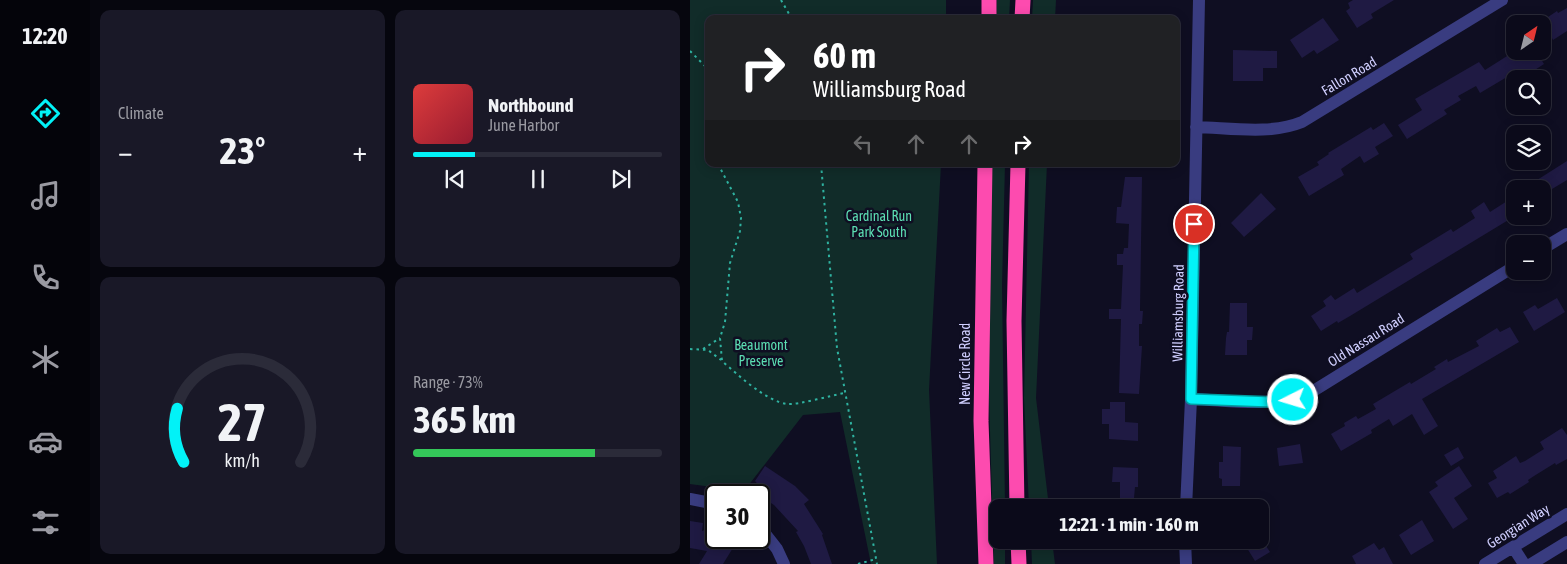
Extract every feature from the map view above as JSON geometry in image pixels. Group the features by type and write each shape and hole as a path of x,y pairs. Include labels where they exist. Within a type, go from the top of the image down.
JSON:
{"highway":[{"path":"989,0 989,15"},
{"path":"1022,0 1022,15"},
{"name":"New Circle Road","path":"985,167 981,421 986,564"},
{"path":"1017,499 1014,322 1018,167"},
{"path":"1018,549 1019,564"}],"street":[{"name":"Williamsburg Road","path":"1186,499 1191,399 1199,0"},
{"name":"Fallon Road","path":"1196,127 1288,128 1302,122 1502,0"},
{"path":"1551,244 1567,234"},
{"name":"Old Nassau Road","path":"1191,399 1274,402 1293,400 1310,393 1506,272"},
{"path":"690,499 705,502"},
{"name":"Georgian Way","path":"1485,564 1567,514"},
{"path":"770,539 778,549 784,564"},
{"path":"1531,564 1567,542"},
{"path":"1513,547 1524,564"},
{"path":"1185,549 1186,564"}],"path":[{"path":"781,0 790,15"},
{"path":"690,51 705,66"},
{"path":"720,167 738,202 741,218 740,231 730,263 725,322 720,338 722,361"},
{"path":"821,167 837,348 877,564"},
{"path":"703,349 720,338"},
{"path":"690,349 703,349 715,354 739,377 772,398 787,404 845,393"},
{"path":"858,564 876,559"}],"green space":[{"path":"690,0 946,0 946,15 705,15 705,167 941,167 929,390 937,564 871,564 840,412 803,415 750,484 705,484 705,486 690,484"},
{"path":"997,0 1010,0 1009,15 996,15"},
{"path":"1033,0 1056,0 1055,15 1032,15"},
{"path":"992,167 1005,167 1002,286 1005,499 992,499 988,364"},
{"path":"1029,167 1047,167 1036,398 1048,499 1029,499 1024,398"},
{"path":"994,549 1005,549 1005,564 994,564"},
{"path":"1031,549 1053,549 1055,564 1032,564"}],"building":[{"path":"1353,0 1394,0 1371,14 1373,18 1357,28 1346,11 1350,8 1348,3"},
{"path":"1567,8 1567,31 1553,40 1551,36 1551,15 1557,11 1558,13"},
{"path":"1323,18 1339,40 1317,54 1314,50 1302,58 1290,40"},
{"path":"1233,50 1277,51 1277,68 1263,68 1263,81 1233,81"},
{"path":"1506,57 1506,60 1542,60 1544,64 1535,70 1506,70 1506,78 1480,93 1476,86 1458,96 1461,100 1444,110 1447,114 1407,139 1398,125 1422,110 1415,99 1479,62 1485,70"},
{"path":"1384,123 1393,136 1375,147 1379,154 1364,163 1360,156 1341,169 1344,175 1309,196 1298,177 1319,165 1317,162 1328,153 1371,127 1373,130"},
{"path":"1567,161 1567,180 1551,190 1551,180 1537,180"},
{"path":"1125,177 1142,177 1140,311 1143,311 1142,324 1139,324 1139,346 1142,346 1139,394 1119,393 1121,319 1109,319 1109,309 1121,309 1123,265 1117,265 1117,254 1123,254 1124,248 1128,248 1129,224 1116,223 1117,207 1121,207"},
{"path":"1261,193 1276,209 1244,237 1231,223"},
{"path":"1484,202 1490,212 1506,202 1506,221 1338,323 1337,321 1321,331 1311,316 1326,306 1323,301 1331,295 1335,300 1354,288 1357,293 1413,259 1410,254 1451,229 1453,232 1475,218 1471,211"},
{"path":"1557,298 1565,312 1534,331 1523,312 1535,305 1538,309"},
{"path":"1230,303 1247,303 1247,327 1253,327 1252,340 1247,340 1247,355 1225,355 1227,332 1229,332"},
{"path":"1510,327 1519,342 1422,399 1438,426 1424,435 1412,414 1393,426 1389,419 1371,430 1372,433 1341,451 1331,434 1345,426 1344,423 1356,416 1358,419 1376,409 1373,404 1436,369 1434,367 1447,359 1448,362 1479,346 1476,341 1497,328 1500,332"},
{"path":"1110,402 1125,402 1125,422 1138,423 1138,441 1109,439 1109,424 1102,424 1102,409 1110,409"},
{"path":"1562,428 1567,435 1567,459 1556,465 1555,463 1510,494 1508,492 1497,498 1488,483 1497,478 1493,471 1516,456 1520,463 1525,461 1544,449 1540,442"},
{"path":"1300,444 1303,463 1279,466 1277,448"},
{"path":"1223,446 1241,447 1240,486 1222,486 1222,479 1219,478 1219,462 1223,462"},
{"path":"1458,447 1464,458 1451,466 1444,455"},
{"path":"765,466 795,486 809,500 804,504 823,534 832,564 811,564 796,532 798,531 770,502 770,484 758,484 755,481"},
{"path":"1459,466 1472,486 1454,498 1468,519 1453,529 1429,492 1438,486 1435,482"},
{"path":"1113,467 1138,468 1138,487 1135,487 1134,498 1120,498 1120,482 1112,482"},
{"path":"1422,520 1434,541 1411,555 1399,535"},
{"path":"690,521 703,523 702,531 705,530 705,549 732,549 723,564 699,564 707,551 690,548"},
{"path":"1374,543 1379,550 1384,547 1393,564 1356,564 1352,556"},
{"path":"1248,549 1268,549 1270,552 1255,561"}],"route":[{"path":"1194,224 1191,399 1274,402 1293,400"}],"park label":[{"name":"Cardinal Run Park South","path":"879,224"},
{"name":"Beaumont Preserve","path":"761,354"}]}
